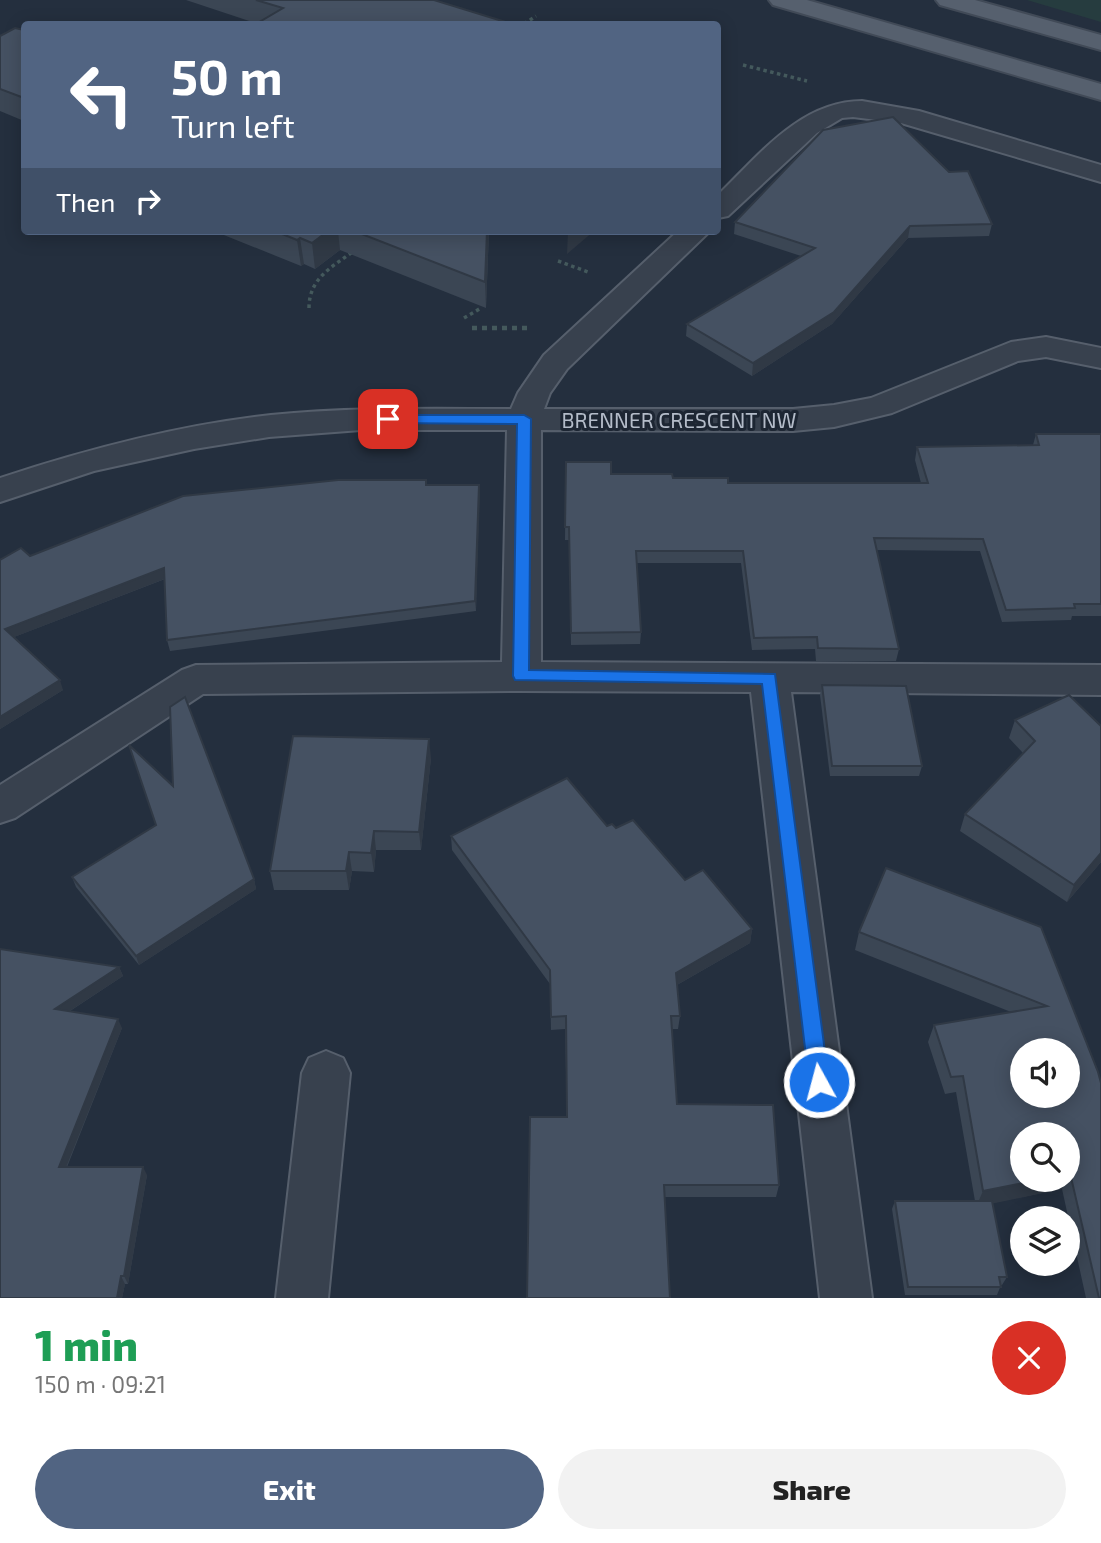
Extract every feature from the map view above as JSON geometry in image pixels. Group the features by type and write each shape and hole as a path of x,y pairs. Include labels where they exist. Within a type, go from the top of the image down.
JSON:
{"main road":[{"path":"780,0 1101,92"},
{"path":"948,0 1101,43"}],"street":[{"path":"721,207 812,122 833,112 854,109 884,111 910,117 1101,174"},
{"path":"521,676 524,419 534,393 555,362 691,235"},
{"name":"BRENNER CRESCENT NW","path":"0,490 87,461 194,438 269,426 361,419 793,420 834,416 880,406 1010,352 1046,347 1101,358"},
{"path":"0,806 196,680 521,676 1101,680"},
{"path":"769,678 846,1298"},
{"path":"302,1298 326,1073"}],"path":[{"path":"528,21 536,16"},
{"path":"309,308 307,293 315,280 359,247"},
{"path":"558,261 595,275"},
{"path":"464,318 481,308"}],"green space":[{"path":"1027,0 1101,0 1101,22"}],"building":[{"path":"256,0 434,0 502,21 261,21 283,8"},
{"path":"15,28 21,29 21,97 0,89 0,36"},
{"path":"893,117 949,172 968,171 992,224 910,226 834,312 753,363 687,324 815,248 735,222 823,130"},
{"path":"285,235 323,235 312,243 300,238 297,240"},
{"path":"364,235 487,235 485,282"},
{"path":"1036,434 1101,434 1101,604 1074,604 1075,608 1006,610 983,539 874,538 899,649 818,648 817,637 754,638 743,551 636,551 641,632 571,633 569,527 565,527 566,462 611,462 611,474 728,478 728,483 928,483 917,447 1039,445"},
{"path":"338,480 426,480 426,485 479,485 475,601 167,640 164,568 5,629 60,680 0,717 0,560 21,548 30,556 183,496"},
{"path":"822,685 906,686 922,766 832,766"},
{"path":"1069,695 1101,726 1101,853 1074,885 965,814 1035,741 1015,720"},
{"path":"185,697 254,879 136,956 72,877 156,825 129,745 173,786 170,707"},
{"path":"293,736 429,739 419,832 374,831 371,853 349,852 346,871 270,871"},
{"path":"567,778 607,826 612,824 616,828 633,820 685,880 703,870 752,929 676,973 680,1016 671,1016 677,1104 773,1105 779,1185 664,1185 670,1298 527,1298 530,1117 567,1117 566,1016 551,1017 550,970 451,836"},
{"path":"886,868 1041,927 1101,1083 1101,1298 1074,1192 1080,1192 1080,1122 1010,1122 1010,1186 983,1191 963,1076 951,1077 934,1025 1047,1006 859,932"},
{"path":"0,949 119,967 55,1009 118,1019 59,1167 143,1167 124,1276 121,1276 117,1298 0,1298"},
{"path":"895,1201 992,1201 1007,1277 999,1277 1001,1287 908,1287"}],"route":[{"path":"388,419 524,419 521,676 769,678 819,1082"}]}
